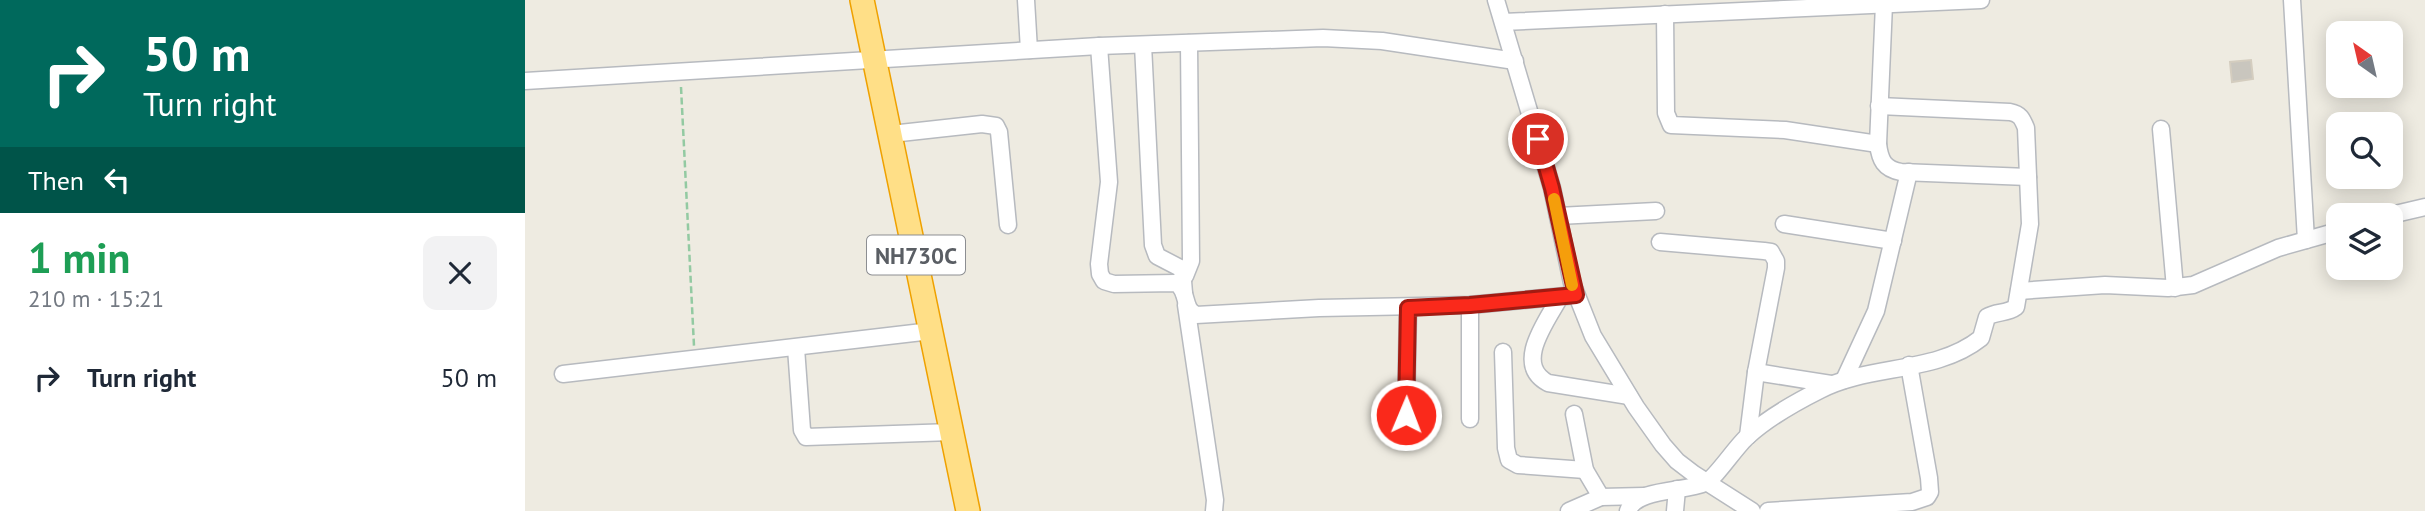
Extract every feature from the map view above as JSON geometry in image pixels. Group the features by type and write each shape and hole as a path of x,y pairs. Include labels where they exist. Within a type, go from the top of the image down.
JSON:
{"highway":[{"name":"NH730C","path":"862,0 968,511"}],"street":[{"path":"1026,0 1029,50"},
{"path":"1496,0 1558,216 1568,296 1629,396 1663,445 1677,461 1752,511"},
{"path":"1503,22 1981,0"},
{"path":"2292,0 2307,240"},
{"path":"1884,4 1878,144 1880,158 1885,166 1891,170 1909,172 2028,177"},
{"path":"1665,14 1666,113 1671,125 1785,131 1878,144"},
{"path":"525,81 1099,46 1352,38 1515,61"},
{"path":"1189,43 1191,254 1185,276 1185,299 1215,500 1214,511"},
{"path":"1143,45 1154,252 1162,259 1179,266 1185,276"},
{"path":"1099,46 1109,182 1099,264 1104,281 1114,284 1176,283 1181,286 1190,312 1196,315 1319,308 1470,305 1568,296"},
{"path":"1569,511 1601,497 1646,496 1707,482 1748,436 1838,382 1948,356 1981,338 1987,317 1991,314 2006,312 2016,307 2030,224 2026,128 2018,114 1879,106"},
{"path":"891,134 982,124 996,126 999,132 1008,225"},
{"path":"2161,129 2175,288"},
{"path":"1838,382 1873,320 1909,172"},
{"path":"2403,212 2425,207"},
{"path":"1558,216 1656,211"},
{"path":"1784,224 1893,241"},
{"path":"2019,291 2105,285 2175,288 2193,285 2254,257 2326,234"},
{"path":"1660,242 1764,251 1775,256 1776,268 1756,372 1748,436"},
{"path":"1568,296 1533,347 1532,360 1535,370 1541,379 1548,383 1629,396"},
{"path":"1469,419 1470,305"},
{"path":"1406,415 1408,308"},
{"path":"563,374 931,331"},
{"path":"796,348 802,430 806,437 952,432"},
{"path":"1503,352 1506,448 1509,460 1518,464 1585,470"},
{"path":"1768,511 1912,502 1927,497 1930,492 1929,478 1909,365"},
{"path":"1756,372 1838,382"},
{"path":"1574,414 1585,470 1601,497"},
{"path":"1675,511 1677,489"},
{"path":"1628,511 1636,501 1646,496"}],"path":[{"path":"680,73 695,359"}],"building":[{"path":"2251,60 2253,79 2232,82 2230,62"}],"slow traffic":[{"path":"1554,199 1572,285"}],"route":[{"path":"1406,415 1408,308 1576,295 1538,139"}]}
